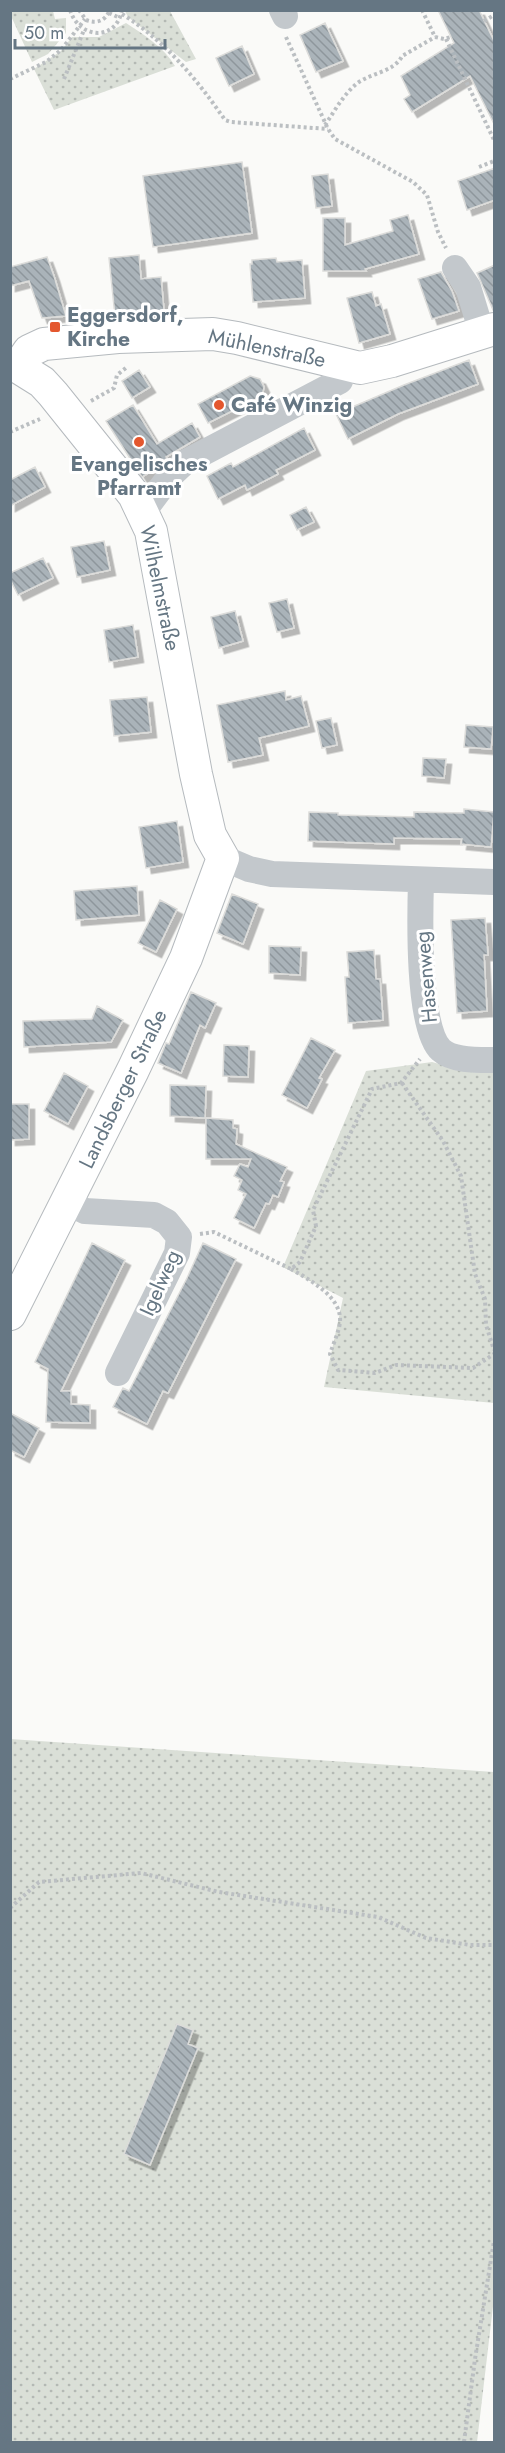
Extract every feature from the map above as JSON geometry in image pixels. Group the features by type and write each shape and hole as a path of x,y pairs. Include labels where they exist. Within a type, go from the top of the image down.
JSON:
{"main road":[{"name":"Mühlenstraße","path":"14,365 29,351 44,344 213,334 360,368 488,331"},
{"name":"Wilhelmstraße","path":"14,365 42,382 52,412 134,495 143,512 151,531 196,774 210,835 223,858"},
{"name":"Landsberger Straße","path":"10,1314 186,958 223,858"}],"street":[{"path":"455,268 468,287 488,331"},
{"path":"143,512 170,476 184,463 340,381 345,366"},
{"path":"223,858 249,869 272,874 495,882"},
{"name":"Hasenweg","path":"421,880 426,1018 433,1043 443,1053 472,1060 495,1060"},
{"name":"Igelweg","path":"67,1202 85,1211 154,1215 167,1222 179,1237 177,1253 118,1373"}],"path":[{"path":"70,10 72,19 79,27 84,30 103,32 114,27 121,14"},
{"path":"79,10 85,19 96,22 105,18 110,12 121,14 153,35 185,66 225,120 326,127"},
{"path":"422,10 435,37"},
{"path":"284,13 282,28 326,127 335,139 413,182 427,195 438,232 455,268"},
{"path":"484,21 495,15"},
{"path":"10,79 46,62 61,51 85,19"},
{"path":"64,79 84,30"},
{"path":"326,127 344,96 355,85 368,76 390,68 400,61 402,56 435,37 448,38 495,140"},
{"path":"480,167 495,161"},
{"path":"10,432 52,412 78,396 91,401 114,387 117,375 127,367"},
{"path":"291,1269 300,1262 316,1226 313,1210 372,1089 402,1083 433,1043"},
{"path":"179,1237 214,1232 291,1269 318,1286 332,1298 340,1320 330,1354 338,1370 375,1373 396,1365 472,1368 495,1352 486,1325 485,1299 475,1274 461,1176 443,1141 402,1083"},
{"path":"10,1908 39,1882 141,1873 219,1892 378,1917 426,1938 470,1945 495,1945"},
{"path":"464,2442 495,2241"}],"shaded area":[{"path":"10,11 53,11 55,19 66,18 66,33 48,54 32,62"},
{"path":"125,11 170,11 196,59 186,62 128,17"},
{"path":"126,23 159,47 175,66 54,110 34,69 61,51 72,37 99,37"},
{"path":"432,1062 469,1072 494,1073 494,1403 324,1387 343,1298 283,1267 366,1071"},
{"path":"10,1739 494,1772 494,2298 477,2442 11,2442"}],"building":[{"path":"438,10 479,10 495,43 495,126 470,76 412,112 404,99 410,95 401,76 454,43"},
{"path":"325,23 343,61 316,72 300,35"},
{"path":"242,46 254,74 229,86 216,58"},
{"path":"242,162 252,233 153,247 143,176"},
{"path":"495,168 495,200 467,210 458,181"},
{"path":"328,174 332,206 316,208 312,176"},
{"path":"408,215 419,254 365,269 366,271 323,271 323,218 345,218 345,245 393,231 390,220"},
{"path":"139,255 141,279 161,277 164,311 115,316 109,258"},
{"path":"47,257 66,316 42,318 29,281 10,286 10,267"},
{"path":"276,258 277,262 302,260 305,298 253,302 250,264 252,260"},
{"path":"495,265 495,312 494,312 477,273"},
{"path":"441,272 452,291 459,311 432,319 418,279"},
{"path":"372,292 376,306 381,304 390,334 359,343 347,298"},
{"path":"469,360 478,384 398,414 348,439 336,414"},
{"path":"139,370 150,387 132,398 122,381"},
{"path":"250,376 260,379 264,387 262,396 208,423 198,404"},
{"path":"133,405 157,444 192,423 200,437 166,457 158,467 142,477 106,421"},
{"path":"304,428 315,450 276,470 278,474 247,490 245,485 218,499 207,476 231,463 233,467"},
{"path":"35,467 45,487 10,506 10,480"},
{"path":"306,507 314,522 297,530 290,515"},
{"path":"104,541 110,570 77,577 71,547"},
{"path":"43,558 53,578 18,595 10,579 10,573"},
{"path":"287,599 294,628 277,632 269,603"},
{"path":"235,611 243,641 219,648 211,617"},
{"path":"133,625 138,657 109,662 104,630"},
{"path":"285,691 286,700 301,696 309,726 259,738 263,755 228,762 217,705"},
{"path":"147,697 151,732 114,736 110,700"},
{"path":"331,718 337,745 322,748 316,721"},
{"path":"466,725 493,727 491,749 464,747"},
{"path":"423,758 446,759 444,778 422,776"},
{"path":"464,809 494,812 491,847 461,844 462,839 394,838 394,844 308,841 309,812 414,817 414,812 464,813"},
{"path":"177,821 183,862 146,868 139,827"},
{"path":"137,886 139,915 76,920 74,891"},
{"path":"232,894 258,904 243,944 217,933"},
{"path":"160,900 177,909 156,952 138,943"},
{"path":"485,918 488,955 484,955 487,1011 457,1013 451,920"},
{"path":"269,946 301,947 300,975 269,973"},
{"path":"374,950 376,979 380,979 383,1020 348,1023 345,977 349,977 347,952"},
{"path":"191,992 216,1003 205,1028 200,1025 181,1073 158,1063 166,1043 169,1044"},
{"path":"97,1006 123,1020 111,1042 24,1047 23,1021 92,1019"},
{"path":"311,1038 335,1050 319,1078 322,1079 307,1108 282,1095"},
{"path":"224,1045 249,1046 248,1077 223,1076"},
{"path":"64,1073 88,1086 68,1124 44,1111"},
{"path":"170,1085 206,1086 205,1118 170,1116"},
{"path":"10,1104 29,1104 29,1139 10,1140"},
{"path":"206,1118 233,1120 233,1128 237,1129 236,1144 287,1167 280,1181 284,1182 278,1197 273,1195 269,1204 266,1203 254,1228 234,1218 246,1194 238,1190 242,1180 234,1176 240,1164 248,1167 251,1159 206,1159"},
{"path":"92,1243 125,1260 61,1391 71,1391 71,1404 90,1405 90,1423 46,1422 48,1369 35,1362"},
{"path":"203,1243 236,1259 168,1393 163,1391 147,1424 113,1407 123,1388 129,1391"},
{"path":"10,1413 39,1428 24,1457 10,1450"},
{"path":"177,2024 193,2030 188,2044 198,2048 150,2165 124,2154"}],"place":[{"name":"Eggersdorf, Kirche","path":"55,327"},
{"name":"Café Winzig","path":"219,405"},
{"name":"Evangelisches Pfarramt","path":"139,442"}]}
